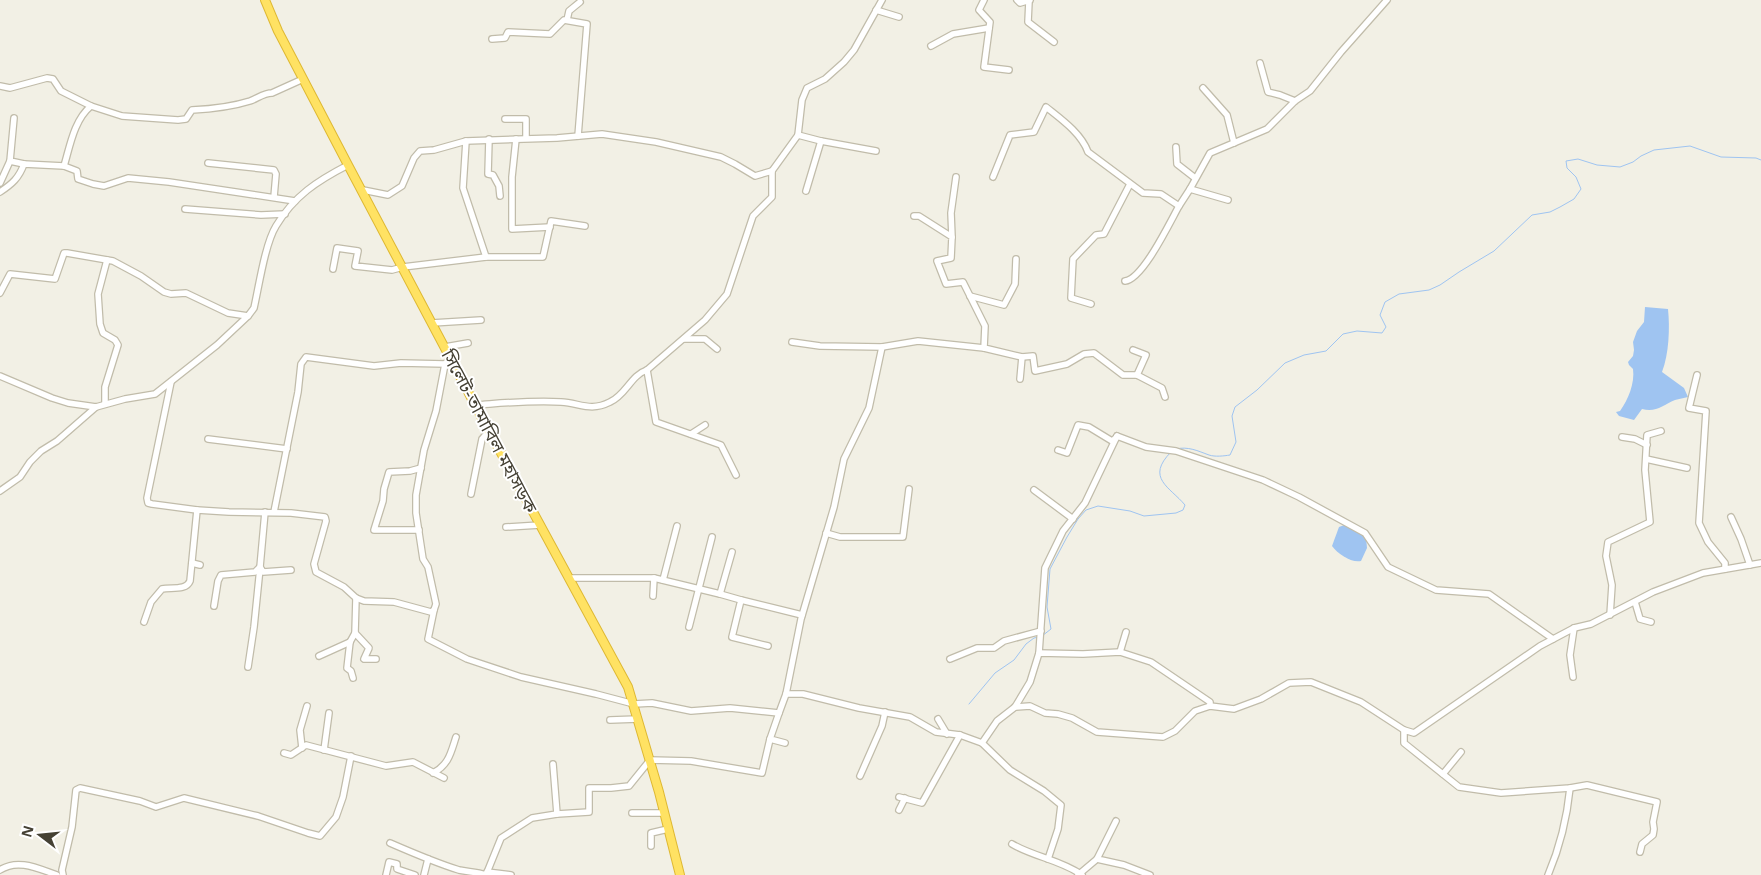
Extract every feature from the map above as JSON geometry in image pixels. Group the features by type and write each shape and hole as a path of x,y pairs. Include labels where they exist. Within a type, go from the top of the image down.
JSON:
{"highway":[{"name":"সিলেট-তামাবিল মহাসড়ক","path":"265,0 278,31 445,347 448,361 475,405 628,687 650,760 680,875"}],"street":[{"path":"475,405 511,402 563,402 591,408 611,402 622,394 638,373 647,370 705,320 727,294 753,216 772,197 772,171 798,134 802,100 808,88 826,79 844,62 854,50 882,0"},
{"path":"984,0 979,10 990,22 984,67 1009,70"},
{"path":"1017,0 1020,3 1029,0 1028,22 1054,42"},
{"path":"1125,281 1130,280 1141,270 1152,254 1210,153 1267,129 1295,102 1310,92 1341,52 1387,0"},
{"path":"567,20 569,12 580,2"},
{"path":"876,10 899,17"},
{"path":"492,39 505,38 508,32 550,34 564,20 587,24 578,136"},
{"path":"931,46 953,34 989,28"},
{"path":"1260,63 1268,92 1295,102"},
{"path":"0,86 10,88 47,78 53,79 61,91 90,106 132,117 178,120 186,119 192,110 215,109 240,104 266,93 272,93 303,79"},
{"path":"1203,88 1227,115 1234,143"},
{"path":"64,166 76,126 90,106"},
{"path":"993,177 1010,135 1034,132 1046,107 1058,116 1084,142 1088,152 1130,184 1143,193 1161,194 1180,206"},
{"path":"0,183 10,161 14,118"},
{"path":"505,119 526,119 526,138"},
{"path":"362,190 388,194 402,186 414,158 420,151 434,150 466,141 489,139 602,134 656,142 721,157 755,176 772,171"},
{"path":"798,134 821,141 876,151"},
{"path":"489,139 488,174 493,175 499,186 500,196"},
{"path":"516,139 512,177 512,229 550,228"},
{"path":"466,141 463,188 486,257"},
{"path":"806,191 821,141"},
{"path":"1176,146 1177,164 1195,178"},
{"path":"10,161 24,164 64,166 77,171 78,179 104,186 128,178 169,182 295,201"},
{"path":"0,192 13,183 24,164"},
{"path":"208,164 274,170 276,174 274,197"},
{"path":"0,491 20,477 30,462 41,451 57,441 96,407 155,394 218,345 254,308 270,242 276,227 285,214 295,201 320,180 348,165"},
{"path":"956,178 951,213 951,258 937,261 946,284 963,282 985,326 984,348"},
{"path":"1091,304 1071,298 1073,259 1096,235 1104,234 1130,184"},
{"path":"1190,189 1228,200"},
{"path":"185,208 260,215 285,214"},
{"path":"914,216 919,216 952,237"},
{"path":"333,269 337,248 358,251 356,266 392,270 486,257 543,257 551,221 585,226"},
{"path":"0,294 10,274 55,279 64,253 87,255 113,261 141,276 164,292 170,294 186,293 228,313 248,316"},
{"path":"970,296 1004,305 1015,284 1016,259"},
{"path":"105,404 106,387 118,345 115,340 103,333 100,324 98,294 107,260"},
{"path":"432,323 480,320"},
{"path":"684,339 705,339 718,349"},
{"path":"792,342 820,346 882,347 918,341 984,348 1022,357 1033,356 1035,371 1067,364 1084,354 1094,353 1123,375 1137,376 1162,388 1165,397"},
{"path":"445,347 468,344"},
{"path":"486,874 501,838 532,818 589,812 589,788 629,786 650,760 691,761 762,773 770,739 786,694 802,615 826,534 844,459 869,408 882,347"},
{"path":"1133,350 1146,355 1137,376"},
{"path":"274,512 298,392 301,364 306,357 374,366 448,361 424,450 416,494 416,513 423,559 428,567 436,604 428,639 467,659 520,677 634,704 652,703 692,711 730,708 779,713"},
{"path":"1020,378 1022,357"},
{"path":"647,370 656,422 721,445 736,475"},
{"path":"1697,375 1689,408 1706,411 1699,523 1708,542 1725,563 1725,569"},
{"path":"0,376 52,398 68,403 96,407"},
{"path":"171,382 147,498 148,503 197,510 274,512 325,517 326,521 314,564 316,572 344,587 356,598 364,601 394,602 431,612 434,610"},
{"path":"691,434 705,425"},
{"path":"1058,450 1067,453 1078,425 1089,427 1112,441 1117,436"},
{"path":"471,494 482,439 489,431"},
{"path":"1610,615 1612,585 1606,556 1608,542 1650,522 1646,459 1647,435 1661,431"},
{"path":"982,742 997,721 1015,707 1030,682 1039,653 1045,568 1063,532 1085,503 1117,436"},
{"path":"1117,436 1146,447 1176,451 1263,480 1365,533 1388,567 1436,590 1490,594 1553,638"},
{"path":"1622,437 1647,445"},
{"path":"208,439 287,450"},
{"path":"1646,459 1688,468"},
{"path":"419,530 374,530 383,501 388,472 410,471 421,468"},
{"path":"826,534 840,537 904,537 909,489"},
{"path":"1034,490 1072,519"},
{"path":"144,622 151,602 162,588 184,587 190,581 197,510"},
{"path":"248,667 256,612 265,512"},
{"path":"1730,518 1750,565"},
{"path":"506,527 540,525"},
{"path":"663,580 677,526"},
{"path":"688,627 712,537"},
{"path":"720,594 732,552"},
{"path":"192,563 200,565"},
{"path":"1015,707 1030,706 1045,713 1072,718 1097,732 1163,737 1175,731 1195,711 1210,706 1234,709 1290,683 1310,682 1361,702 1404,730 1414,733 1553,638 1574,628 1591,624 1654,592 1703,574 1761,563"},
{"path":"260,567 263,572 291,570"},
{"path":"214,606 218,581 222,575 255,572 260,567"},
{"path":"569,578 654,578 802,615"},
{"path":"653,596 654,578"},
{"path":"353,678 351,671 347,668 350,642 356,633 356,598"},
{"path":"741,600 732,637 768,646"},
{"path":"1635,602 1640,618 1651,622"},
{"path":"1572,676 1570,655 1574,628"},
{"path":"950,659 977,648 994,648 1004,641 1041,631"},
{"path":"1120,652 1126,632"},
{"path":"356,633 369,648 364,659 376,659"},
{"path":"319,656 350,642"},
{"path":"1039,653 1083,654 1120,652 1151,662 1210,702 1210,706"},
{"path":"786,694 803,694 859,708 910,717 936,732 960,735 982,742 1010,770 1044,790 1061,805 1058,829 1048,859"},
{"path":"302,748 300,730 307,706"},
{"path":"860,776 882,726 885,712"},
{"path":"324,750 329,714"},
{"path":"610,720 638,719"},
{"path":"938,719 948,734"},
{"path":"1404,730 1404,743 1459,786 1500,793 1587,785 1657,802 1653,822 1653,835 1642,844 1640,852"},
{"path":"899,810 902,798 924,805 960,735"},
{"path":"433,773 442,768 449,758 456,737"},
{"path":"770,739 785,742"},
{"path":"284,753 291,755 306,745 386,766 413,762 444,778"},
{"path":"1444,774 1461,752"},
{"path":"63,875 62,870 72,827 76,790 80,788 140,801 156,807 184,798 258,816 308,834 320,836 336,817 343,797 351,756"},
{"path":"553,764 557,814"},
{"path":"1548,875 1555,859 1567,817 1570,788"},
{"path":"632,813 664,813"},
{"path":"1012,844 1026,852 1048,859 1080,874 1097,859 1116,822"},
{"path":"651,846 651,833 668,829"},
{"path":"390,843 462,871 469,870 486,874 512,875"},
{"path":"424,875 428,859"},
{"path":"1097,859 1124,865 1150,875"},
{"path":"386,875 389,862 397,864 397,869 414,875"},
{"path":"0,870 6,866 20,864 57,875"}],"water":[{"path":"1645,307 1668,309 1668,341 1662,372 1684,388 1688,397 1675,400 1659,408 1651,410 1642,409 1634,420 1619,416 1616,412 1620,411 1623,407 1632,386 1633,369 1628,362 1633,356 1633,342 1637,331 1644,322"},
{"path":"1347,524 1366,537 1367,548 1361,561 1353,561 1345,557 1332,546 1339,527"}],"waterway":[{"path":"1176,449 1189,449 1214,456 1230,455 1236,442 1232,416 1235,407 1257,390 1285,363 1304,355 1326,351 1343,334 1357,331 1382,333 1386,327 1380,315 1385,302 1399,294 1429,290 1440,285 1494,251 1532,215 1550,212 1574,199 1581,189 1576,177 1567,168 1566,161 1578,159 1597,165 1620,167 1654,150 1690,146 1721,157 1756,158 1761,160"},
{"path":"1042,636 1051,629 1047,607 1050,569 1067,537 1086,510 1098,506 1130,511 1144,516 1176,513 1183,510 1185,505 1167,487 1160,475 1160,469 1171,452"},
{"path":"969,704 995,673 1014,660 1026,644 1039,637"}]}
